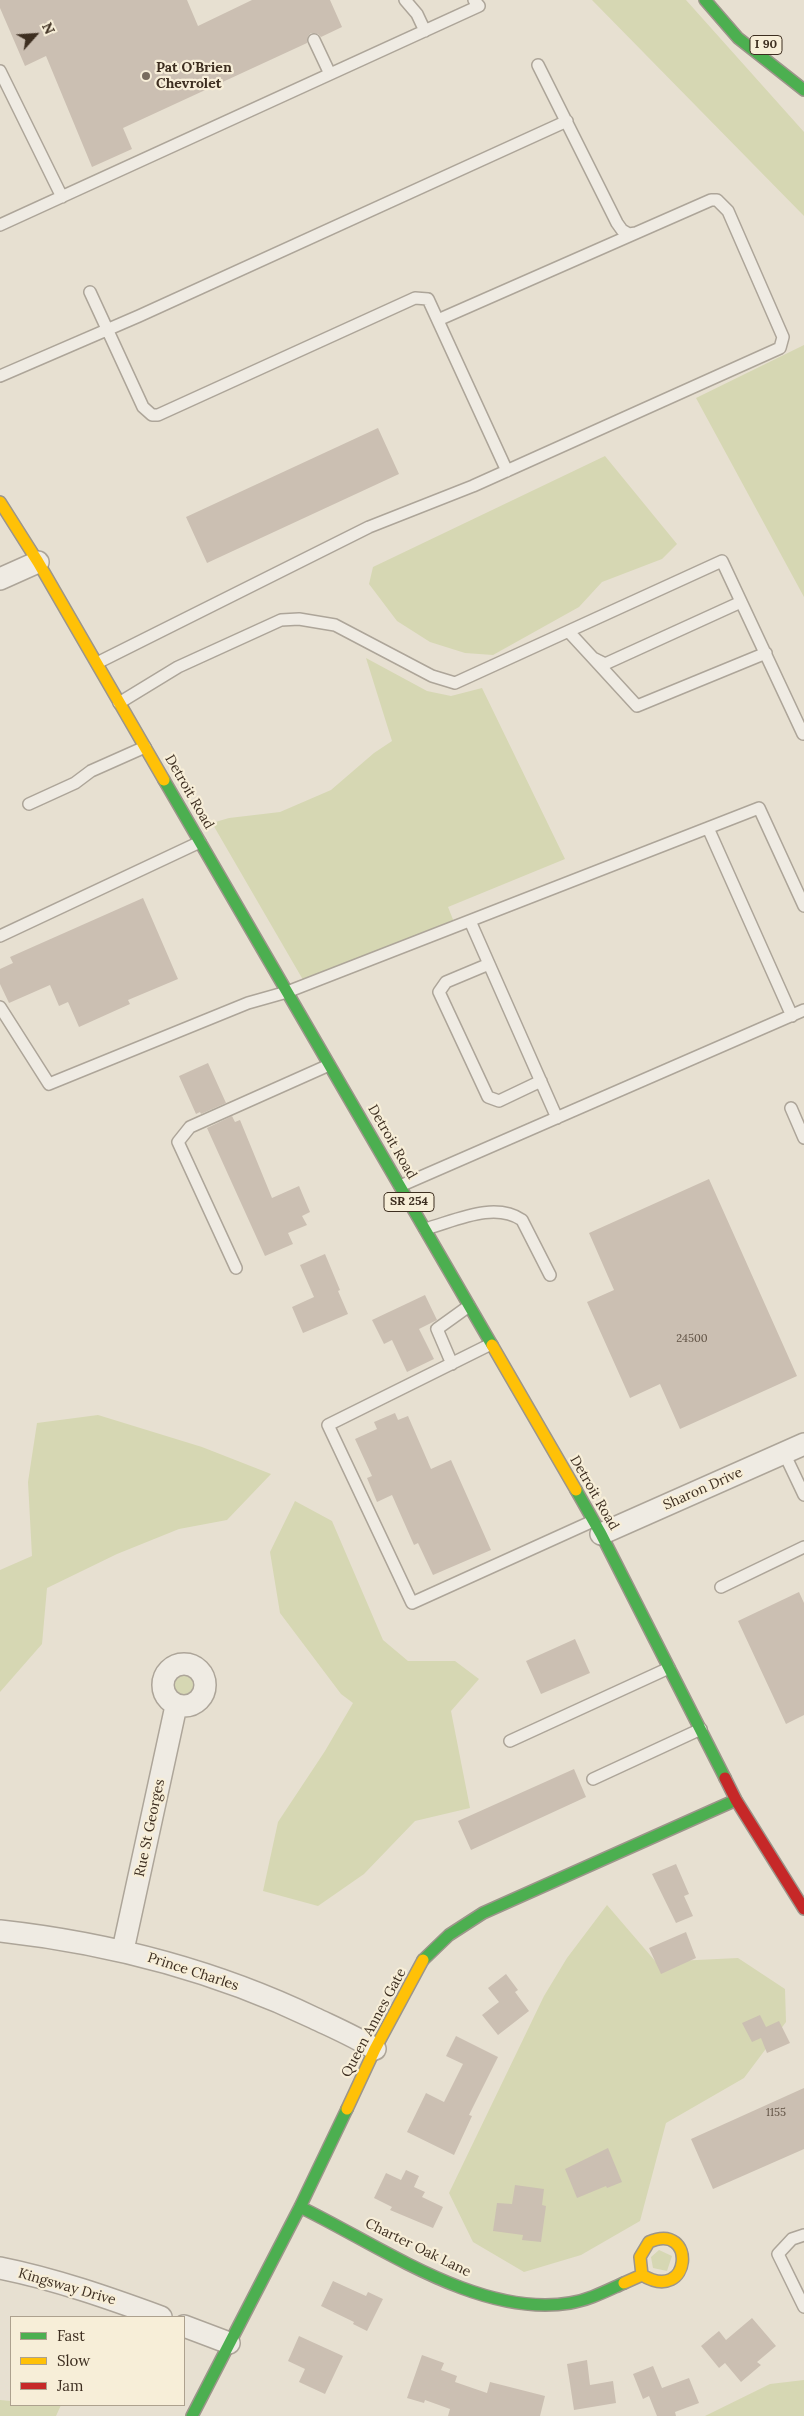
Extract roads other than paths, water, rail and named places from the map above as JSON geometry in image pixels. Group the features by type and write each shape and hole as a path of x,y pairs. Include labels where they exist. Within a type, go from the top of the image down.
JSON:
{"main road":[{"path":"705,0 738,38 804,90"},
{"name":"I 90","path":"766,45 804,90"},
{"name":"Detroit Road","path":"0,502 38,562 97,663 597,1528 736,1800 804,1909"},
{"name":"Queen Annes Gate","path":"192,2416 300,2207 375,2049 424,1960 448,1935 482,1913 736,1800"},
{"name":"Charter Oak Lane","path":"300,2207 460,2288 516,2304 568,2304 642,2275"},
{"path":"664,2239 672,2241 680,2247 685,2263 683,2270 676,2278 656,2283 648,2281 642,2275 639,2259 641,2250 647,2243 664,2239"}],"street":[{"path":"0,580 38,562"},
{"name":"Sharon Drive","path":"597,1528 804,1444"},
{"name":"Rue St Georges","path":"123,1950 176,1706"},
{"name":"Prince Charles","path":"0,1930 123,1950 192,1970 273,1998 356,2037 375,2049"},
{"name":"Kingsway Drive","path":"0,2268 21,2272 106,2297 158,2316"},
{"path":"185,2326 229,2343"}],"lane":[{"path":"405,0 417,14 425,30"},
{"path":"1,222 62,197 479,6 474,0"},
{"path":"314,40 330,74"},
{"path":"538,65 617,223 622,230 629,234 641,232"},
{"path":"0,71 62,197"},
{"path":"0,376 107,330 567,121"},
{"path":"97,663 368,527 507,471 780,348 783,336 728,211 722,203 711,200 438,320"},
{"path":"90,292 146,411 158,415 416,298 428,299 507,471"},
{"path":"120,703 178,667 280,620 299,619 335,625 432,676 455,683 722,561 803,734"},
{"path":"593,658 605,664 741,602"},
{"path":"569,632 637,706 766,654"},
{"path":"29,804 75,783 91,771 145,747"},
{"path":"0,1007 49,1084 248,1003 288,992 760,808 804,906"},
{"path":"708,828 792,1016"},
{"path":"0,936 200,842"},
{"path":"470,921 557,1118"},
{"path":"489,964 446,982 439,992 488,1097 499,1101 541,1081"},
{"path":"400,1186 804,1010"},
{"path":"236,1268 178,1142 190,1128 329,1065"},
{"path":"791,1108 804,1138"},
{"path":"425,1229 495,1210 513,1214 522,1220 550,1275"},
{"path":"452,1364 437,1329 469,1306"},
{"path":"491,1344 328,1425 412,1603 597,1528"},
{"path":"784,1453 804,1495"},
{"path":"721,1586 804,1547"},
{"path":"510,1741 669,1668"},
{"path":"593,1779 700,1729"},
{"path":"804,2235 792,2239 778,2254 804,2307"}],"place":[{"name":"Pat O'Brien Chevrolet","path":"146,76"}]}
